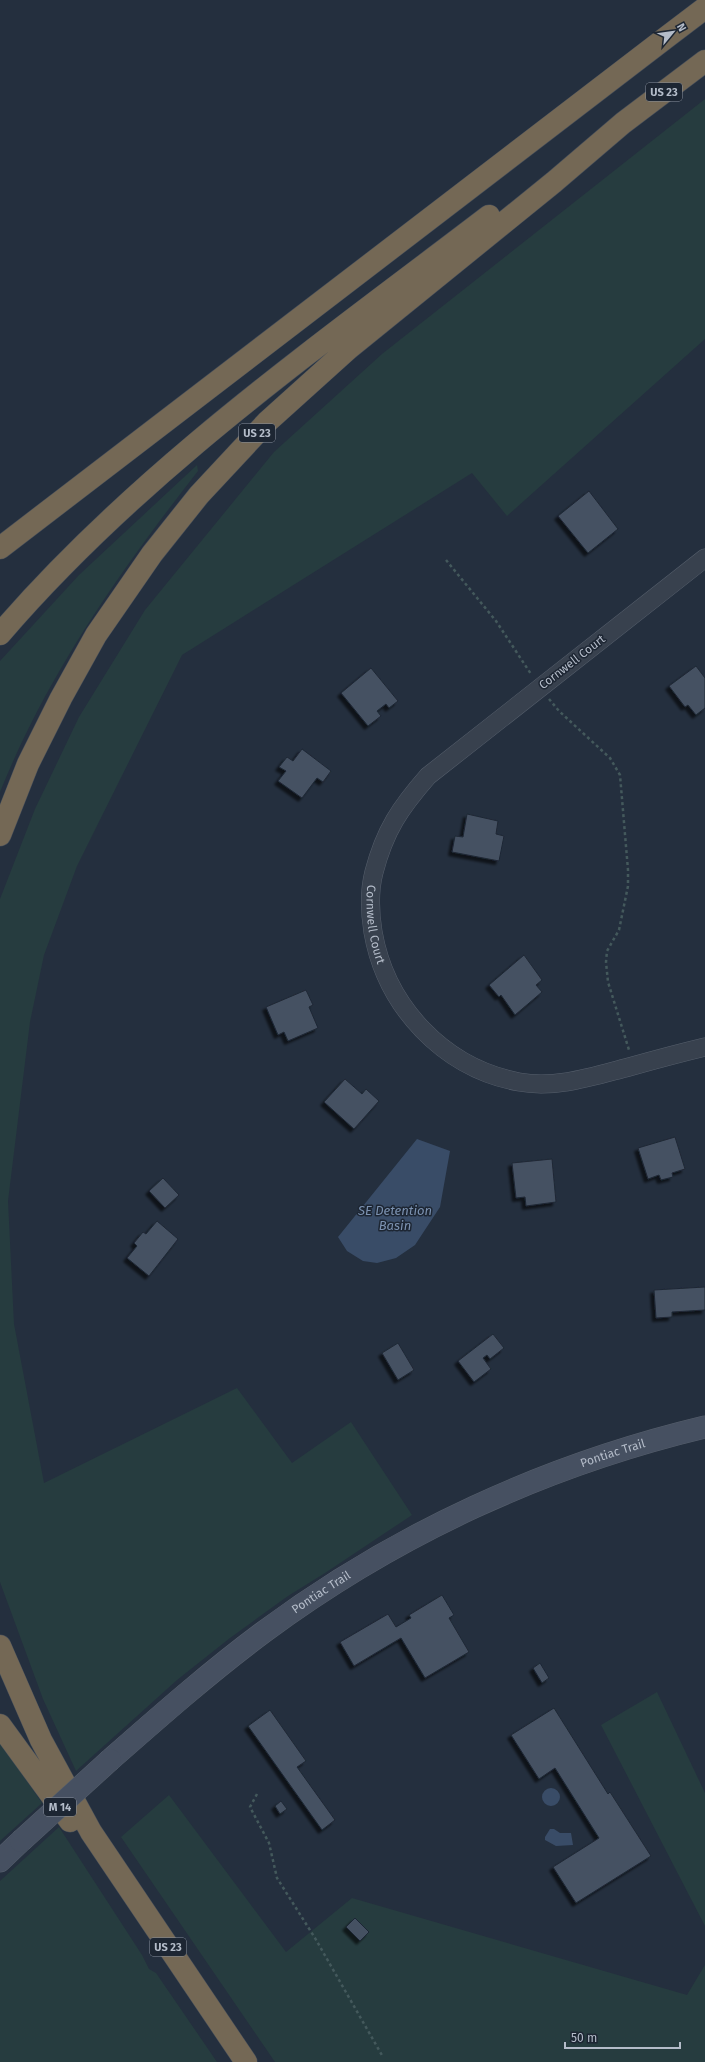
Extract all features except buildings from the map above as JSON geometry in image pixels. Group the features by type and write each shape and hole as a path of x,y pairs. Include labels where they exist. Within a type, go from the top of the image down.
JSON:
{"highway":[{"path":"0,548 186,407 460,194 705,8"},
{"name":"US 23","path":"0,835 28,764 61,698 96,635 152,554 199,495 267,422 348,349 554,182 623,123 705,61"},
{"path":"0,634 95,533 190,448 337,332 547,172 623,123"},
{"name":"US 23","path":"0,1646 41,1740 91,1832 246,2062"},
{"name":"M 14","path":"0,1725 42,1782 232,2062"}],"main road":[{"name":"Pontiac Trail","path":"0,1861 110,1760 189,1691 265,1631 330,1587 395,1548 471,1508 552,1474 651,1440 705,1427"}],"street":[{"name":"Cornwell Court","path":"705,558 428,776 391,824 373,873 370,897 371,918 375,944 381,965 401,1005 413,1021 435,1042 476,1069 520,1082 537,1084 579,1080 705,1047"}],"path":[{"path":"446,560 496,621 539,688 559,711 610,758 620,775 628,886 619,930 607,951 606,962 608,982 634,1065"},
{"path":"257,1794 250,1807 269,1843 277,1878 315,1938 383,2057"}],"green space":[{"path":"705,99 705,339 507,516 472,473 182,655 77,866 44,955 30,1022 8,1201 14,1324 44,1483 237,1388 292,1463 351,1422 412,1515 288,1596 230,1638 177,1680 76,1771 43,1699 0,1582 0,899 35,809 79,717 145,610 274,452 382,354"},
{"path":"197,465 198,471 114,585 63,665 19,748 0,792 0,661 79,575"},
{"path":"657,1692 705,1793 705,1926 601,1725"},
{"path":"0,1742 42,1803 0,1841"},
{"path":"169,1795 286,1952 352,1898 687,1995 705,1965 705,2062 275,2062 121,1837"},
{"path":"59,1827 142,1955 149,1969 156,1973 217,2062 0,2062 0,1881"}],"water":[{"name":"SE Detention Basin","path":"417,1139 450,1151 440,1207 415,1245 396,1258 377,1263 363,1261 347,1251 338,1237"},
{"path":"551,1788 557,1791 560,1797 557,1803 551,1806 545,1803 542,1797 545,1791"},
{"path":"550,1829 554,1829 560,1833 571,1833 573,1845 556,1846 545,1840 545,1837"}]}
